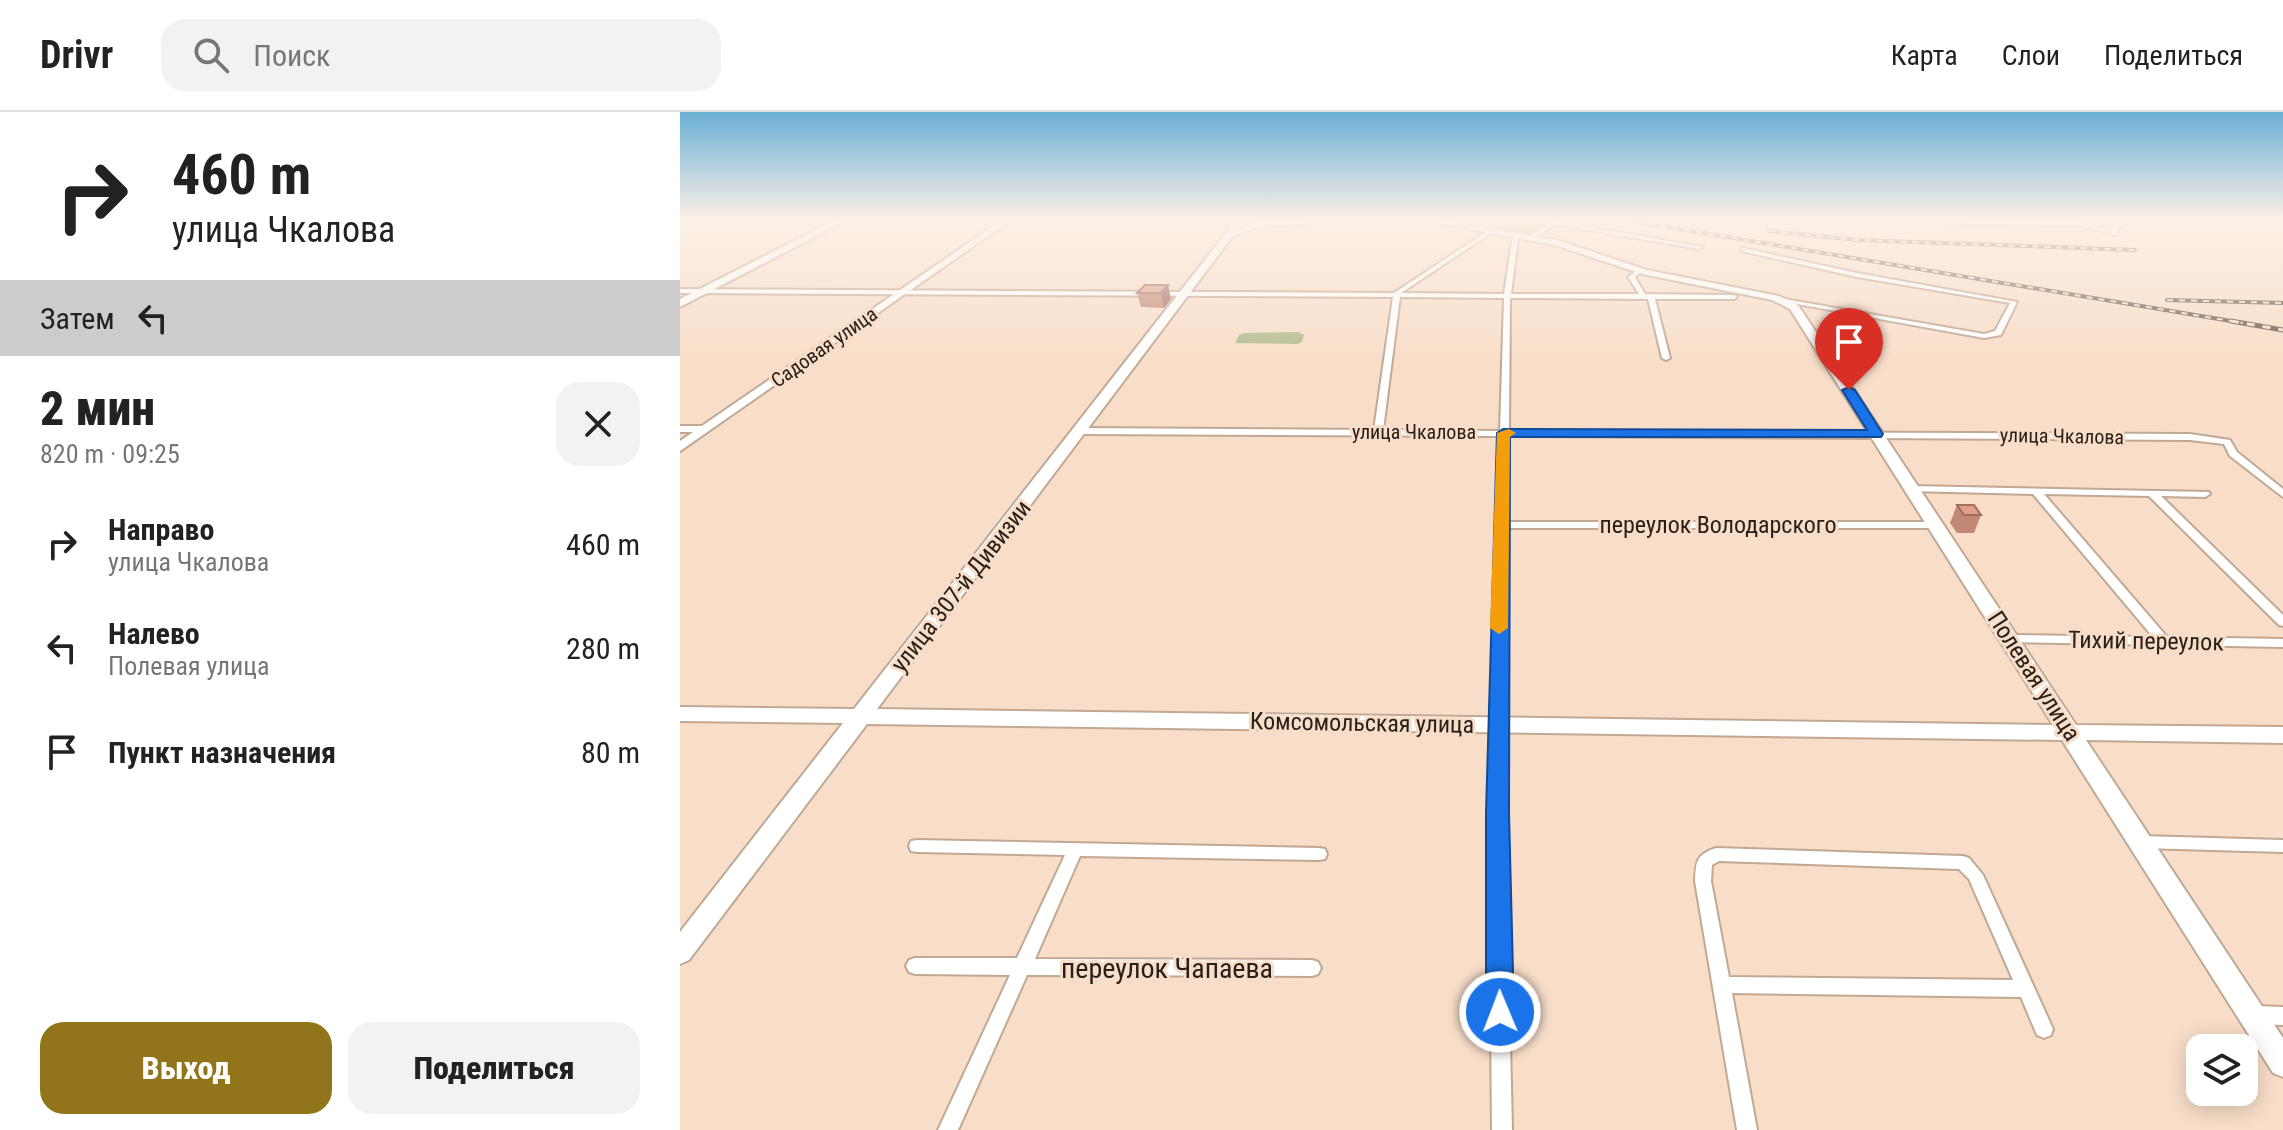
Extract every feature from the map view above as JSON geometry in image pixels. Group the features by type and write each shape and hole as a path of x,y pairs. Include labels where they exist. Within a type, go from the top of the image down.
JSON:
{"main road":[{"path":"680,304 750,268"}],"street":[{"name":"Садовая улица","path":"680,447 939,268"},
{"name":"улица 307-й Дивизии","path":"680,952 1204,268"},
{"path":"1378,432 1397,295 1432,268"},
{"path":"1502,1130 1498,725 1503,433 1507,296 1511,268"},
{"name":"Полевая улица","path":"1633,268 1803,306 1876,434 2283,1063"},
{"path":"1803,306 1984,336 1998,333 2014,302 1823,268"},
{"path":"1640,270 1631,277 1647,296 1666,358"},
{"path":"680,291 1734,297"},
{"path":"680,429 705,429"},
{"name":"улица Чкалова","path":"1080,431 2174,437 2227,442 2233,454 2283,494"},
{"path":"1911,489 2205,494"},
{"path":"2036,491 2163,641"},
{"path":"2152,493 2283,622"},
{"name":"переулок Володарского","path":"1502,525 1934,525"},
{"name":"Тихий переулок","path":"2009,639 2283,643"},
{"name":"Комсомольская улица","path":"680,714 2283,735"},
{"path":"2141,842 2283,846"},
{"path":"917,846 1319,854"},
{"name":"переулок Чапаева","path":"948,1130 1075,850"},
{"path":"1747,1130 1702,869 1708,857 1726,853 1963,863 1975,875 2044,1029"},
{"name":"переулок Чапаева","path":"915,966 1312,968"},
{"path":"1721,985 2026,989"},
{"path":"2252,1014 2283,1016"}],"green space":[{"path":"1298,332 1304,335 1302,342 1296,344 1235,343 1244,333"}],"building":[{"path":"1145,285 1168,285 1161,293 1137,293"},
{"path":"1957,505 1974,505 1981,515 1964,515"}],"railway":[{"path":"1910,268 2231,321"},
{"path":"2167,300 2283,303"},
{"path":"2231,321 2243,323"},
{"path":"2231,321 2283,330"}],"slow traffic":[{"path":"1499,628 1503,433 1509,433"}],"route":[{"path":"1500,1012 1497,813 1503,433 1876,434 1849,390"}]}
